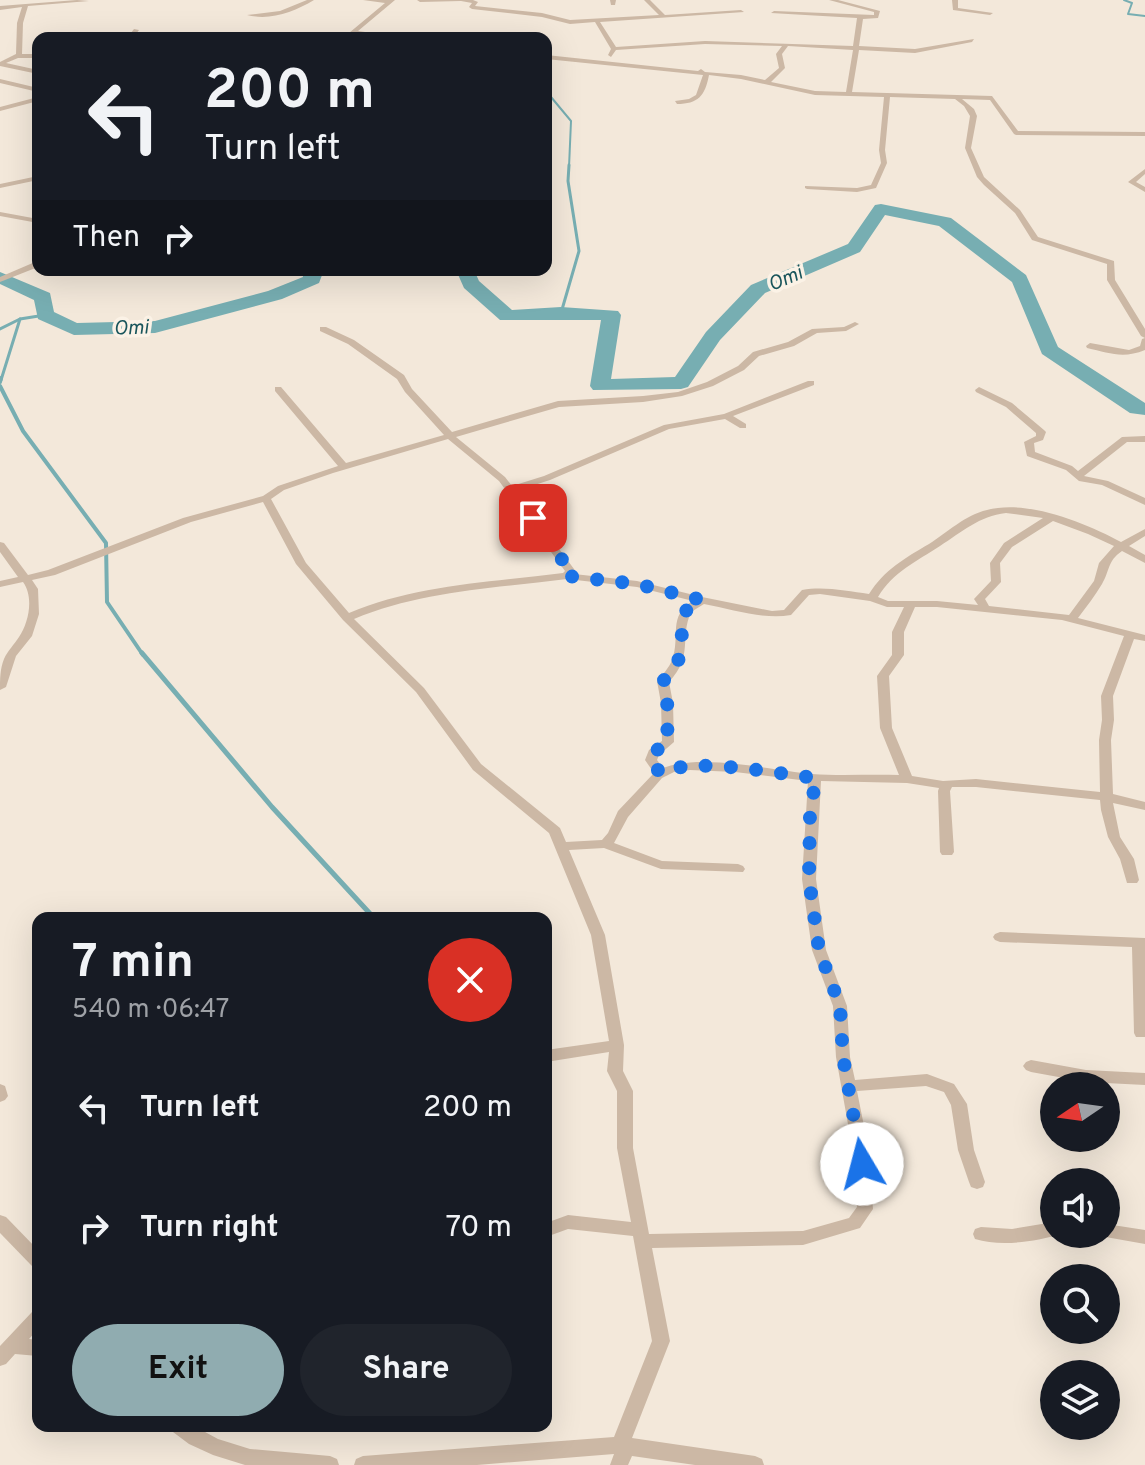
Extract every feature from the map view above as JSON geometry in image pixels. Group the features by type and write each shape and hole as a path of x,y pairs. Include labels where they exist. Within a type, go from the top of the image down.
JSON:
{"street":[{"path":"0,8 87,0 89,12"},
{"path":"250,15 289,13 311,0"},
{"path":"366,0 391,1"},
{"path":"420,0 475,2 472,7 542,15 570,22 741,12"},
{"path":"647,0 663,16"},
{"path":"774,13 876,17 877,11 832,0"},
{"path":"955,0 955,9 990,13"},
{"path":"353,32 391,1"},
{"path":"18,56 22,37 20,16 26,5"},
{"path":"849,93 860,17"},
{"path":"597,21 614,49"},
{"path":"598,63 614,49 650,44 786,44 915,51 972,40"},
{"path":"766,83 782,68 779,54 786,44"},
{"path":"1,61 32,56"},
{"path":"552,58 701,71 815,93 992,98 1016,133 1145,134"},
{"path":"1,61 32,73"},
{"path":"677,102 696,101 701,97 706,75 701,71"},
{"path":"16,86 32,78"},
{"path":"0,81 32,89"},
{"path":"807,187 857,190 874,187 884,163 882,150 887,97"},
{"path":"958,99 970,108 973,115 974,128 968,148 984,184 1002,196 1027,221 1035,238 1111,263 1111,280 1145,339 1144,347 1130,353 1090,346"},
{"path":"0,109 32,101"},
{"path":"1145,171 1131,182 1145,190"},
{"path":"0,186 32,179"},
{"path":"0,214 32,220"},
{"path":"0,280 32,267"},
{"path":"0,584 26,580 187,520 266,498 281,488 344,467 558,404 679,394 726,377 756,354 791,344 806,334 846,329 855,324"},
{"path":"323,329 351,342 401,377 451,437 474,454 510,490 561,555 570,571 567,576"},
{"path":"510,490 547,478 667,427 726,416 811,383"},
{"path":"278,389 344,467"},
{"path":"979,390 1009,405 1041,432 1040,438 1029,442 1030,454 1145,502"},
{"path":"726,416 743,426"},
{"path":"1078,476 1125,439 1145,439"},
{"path":"266,498 301,564 347,618 420,690 477,767 555,831 598,935 617,1045 615,1071 625,1091 625,1148 661,1341 622,1452"},
{"path":"872,598 881,582 892,572 960,525 1006,509 1049,519 1124,545 1145,560"},
{"path":"985,608 979,599 996,582 995,563 1008,545 1049,519"},
{"path":"1072,619 1099,581 1104,563 1114,551 1145,532"},
{"path":"0,545 33,589 34,614 26,636 11,655 0,687"},
{"path":"347,618 368,609 436,592 567,576 637,584 772,614 787,613 806,592 820,591 872,598 887,604 937,604 1072,619 1145,638"},
{"path":"660,773 651,760 653,753 668,742 665,711 668,697 663,681 681,655 684,632 681,624 686,610 702,600"},
{"path":"907,779 886,728 883,676 898,655 898,632 910,606"},
{"path":"1130,634 1107,696 1107,797 1114,837 1127,859 1132,880"},
{"path":"605,844 617,834 621,816 660,773 671,768 711,767 816,778 907,779 945,785 976,783 1107,797 1145,806"},
{"path":"552,1228 568,1222 642,1235 803,1238 854,1223 865,1209 865,1188 843,1057 840,1006 819,950 809,879 810,813 816,778"},
{"path":"945,785 947,852"},
{"path":"563,846 605,844 661,865 738,869"},
{"path":"1000,937 1142,942 1141,1033"},
{"path":"552,1055 617,1045"},
{"path":"1031,1066 1086,1076 1145,1079"},
{"path":"850,1086 927,1080 949,1088 959,1104 966,1150 977,1182"},
{"path":"0,1090 0,1096"},
{"path":"0,1222 32,1255"},
{"path":"981,1234 1012,1236 1040,1231"},
{"path":"1120,1233 1145,1237"},
{"path":"5,1352 32,1323"},
{"path":"5,1352 32,1349"},
{"path":"189,1432 235,1460 330,1465"},
{"path":"363,1465 622,1452 755,1465"}],"waterway":[{"path":"1124,0 1132,3 1128,14 1145,16"},
{"path":"552,98 571,121 569,167"},
{"path":"561,313 579,251 568,181 569,165"},
{"name":"Omi","path":"468,276 471,284 507,316 561,313 611,315 600,386 681,383 713,336 758,289 854,248 881,209 945,222 1020,279 1049,350 1137,409 1145,409"},
{"name":"Omi","path":"0,277 43,297 45,315 74,329 155,327 275,295 313,279 312,276"},
{"path":"20,319 45,315"},
{"path":"0,329 20,319"},
{"path":"1,380 20,319"},
{"path":"0,382 1,378"},
{"path":"0,386 23,431 106,543 107,602 143,655"},
{"path":"142,653 272,807 368,912"}],"route":[{"path":"533,518 561,555 570,571 567,576 637,584 702,600 686,610 681,624 684,632 681,655 663,681 668,697 665,711 668,742 653,753 651,760 660,773 671,768 711,767 816,778 810,813 809,879 819,950 840,1006 843,1057 862,1164"}]}
